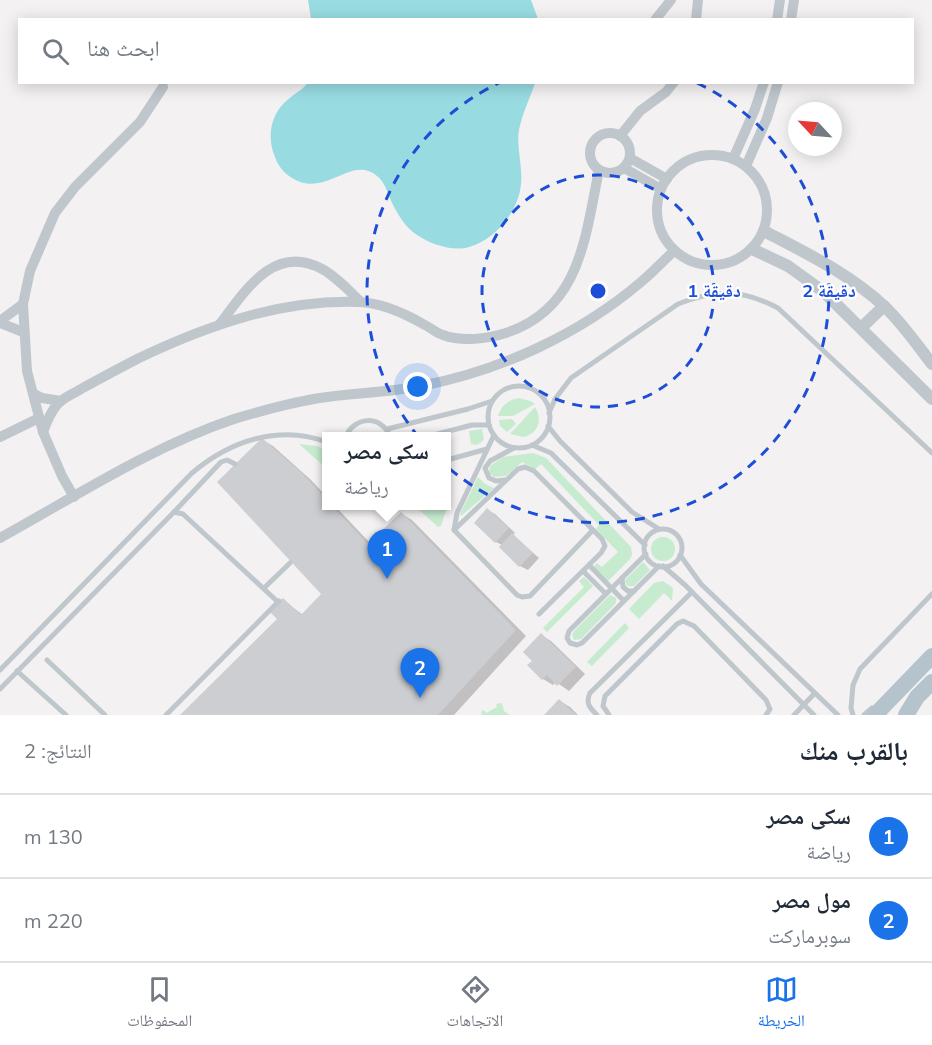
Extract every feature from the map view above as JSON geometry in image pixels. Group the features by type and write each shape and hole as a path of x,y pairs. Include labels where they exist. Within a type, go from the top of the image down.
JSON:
{"main road":[{"path":"876,709 932,656"},
{"path":"906,715 917,697 932,682"}],"street":[{"path":"658,18 671,0"},
{"path":"696,18 698,0"},
{"path":"777,18 780,0"},
{"path":"791,18 794,0"},
{"path":"620,136 640,111 666,92 672,84"},
{"path":"733,159 752,117 763,84"},
{"path":"746,166 767,118 777,84"},
{"path":"74,497 58,469 42,432 27,371 23,304 30,271 55,213 75,187 140,122 163,87"},
{"path":"604,134 615,134 620,136 630,148 630,158 624,168 612,173 599,170 592,161 592,145 604,134"},
{"path":"714,155 733,159 746,166 758,179 766,195 768,213 764,231 752,249 734,261 713,266 692,262 674,251 663,235 657,217 658,198 664,184 680,166 696,157 714,155"},
{"path":"630,158 664,184"},
{"path":"624,168 664,184"},
{"path":"42,432 53,410 61,401 112,371 220,324 255,314 290,307 361,302 404,314 442,335 460,338 497,335 532,321 560,297 578,264 599,170"},
{"path":"764,231 840,272 884,306 932,364"},
{"path":"752,249 788,266 824,292 932,399"},
{"path":"0,538 176,441 234,419 280,406 326,397 422,386 511,358 553,340 604,310 642,282 674,251"},
{"path":"220,324 252,282 264,272 278,265 292,262 322,269 361,302"},
{"path":"23,304 0,322 23,332"},
{"path":"861,328 884,306"},
{"path":"34,394 42,398 61,401"},
{"path":"0,437 39,418"}],"lane":[{"path":"505,480 496,481 489,478 485,468 490,461 514,448 532,445 539,440 548,426 549,413 555,399 571,378 678,304 697,296 719,293 739,293 761,298 778,308 932,453"},
{"path":"387,429 492,401 507,388 516,386 525,387 542,396 549,413"},
{"path":"492,401 489,408 489,425 494,435 506,445 514,448"},
{"path":"348,432 361,421 375,421 388,432"},
{"path":"445,432 472,425 489,425"},
{"path":"548,426 560,441 632,512 659,529 669,530 678,536 682,545 680,555 673,563 661,566 582,643 577,645 570,643 567,638 569,631 646,554"},
{"path":"454,530 457,513 494,435"},
{"path":"0,670 207,460 224,450 260,437 299,436 322,441"},
{"path":"532,445 551,453 645,545"},
{"path":"451,459 487,449"},
{"path":"0,689 221,462 227,460 235,464"},
{"path":"454,530 505,480 518,469 528,467 593,530 603,541 605,546 603,551 539,614"},
{"path":"166,715 279,601 183,514 174,512"},
{"path":"659,529 651,533 645,545 648,559 661,566 692,592 814,715"},
{"path":"454,530 517,595 525,598 530,596 593,530"},
{"path":"680,555 701,584 838,715"},
{"path":"264,588 290,563"},
{"path":"589,565 624,601"},
{"path":"583,572 606,594"},
{"path":"622,578 623,587 628,591 634,590"},
{"path":"597,715 589,706 590,693 692,592"},
{"path":"853,715 851,708 853,685 860,669 932,594"},
{"path":"609,715 603,706 605,696 677,624 686,621 694,626 766,700 770,709 766,715"},
{"path":"47,660 105,715"},
{"path":"17,672 66,715"},
{"path":"883,697 906,683"},
{"path":"794,715 815,693"},
{"path":"864,715 876,709"}],"green space":[{"path":"519,398 535,404 513,416 498,416 506,404"},
{"path":"535,407 539,417 536,429 524,437 510,434"},
{"path":"512,419 516,424 507,432 500,426 499,420"},
{"path":"482,429 484,440 477,445 471,444 469,431"},
{"path":"299,444 322,448 322,465"},
{"path":"533,453 546,458 631,547 630,559 608,581 593,567 597,563 602,567 618,552 596,529 599,525 541,464 535,469 522,462 506,476 494,477 489,473 490,466 503,457"},
{"path":"478,477 485,484 494,488 461,516 460,514"},
{"path":"419,510 446,510 441,526 438,527"},
{"path":"663,537 671,541 675,549 671,557 663,561 655,557 651,549 655,541"},
{"path":"643,562 650,570 634,586 627,586 625,580"},
{"path":"584,577 593,586 547,632 543,628 584,587 579,581"},
{"path":"663,581 673,588 672,601 664,593 639,619 629,609 654,583"},
{"path":"610,595 616,598 616,603 581,639 574,640 572,635 574,631"},
{"path":"625,623 629,628 592,666 587,662"},
{"path":"502,703 504,711 510,715 482,715 481,712 484,710 486,713 497,707 496,704"}],"water":[{"path":"308,0 531,0 538,18 311,18"},
{"path":"307,84 535,84 519,130 521,184 511,214 496,231 479,243 463,248 449,248 428,241 409,229 397,212 382,181 367,171 358,170 316,183 304,183 292,178 286,174 276,160 271,143 271,128 279,109"}],"building":[{"path":"262,438 301,472 322,495 322,510 336,510 368,544 401,512 516,630 438,715 180,715 277,619 269,611 283,598 301,615 321,594 217,482"},
{"path":"487,508 509,528 495,543 474,523"},
{"path":"512,533 533,553 519,567 499,547"},
{"path":"541,633 576,667 557,686 547,675 542,680 527,665 532,661 523,652"},
{"path":"559,699 576,715 544,715"}],"place":[{"name":"سكى مصر","path":"387,579"},
{"name":"مول مصر","path":"420,698"}]}
